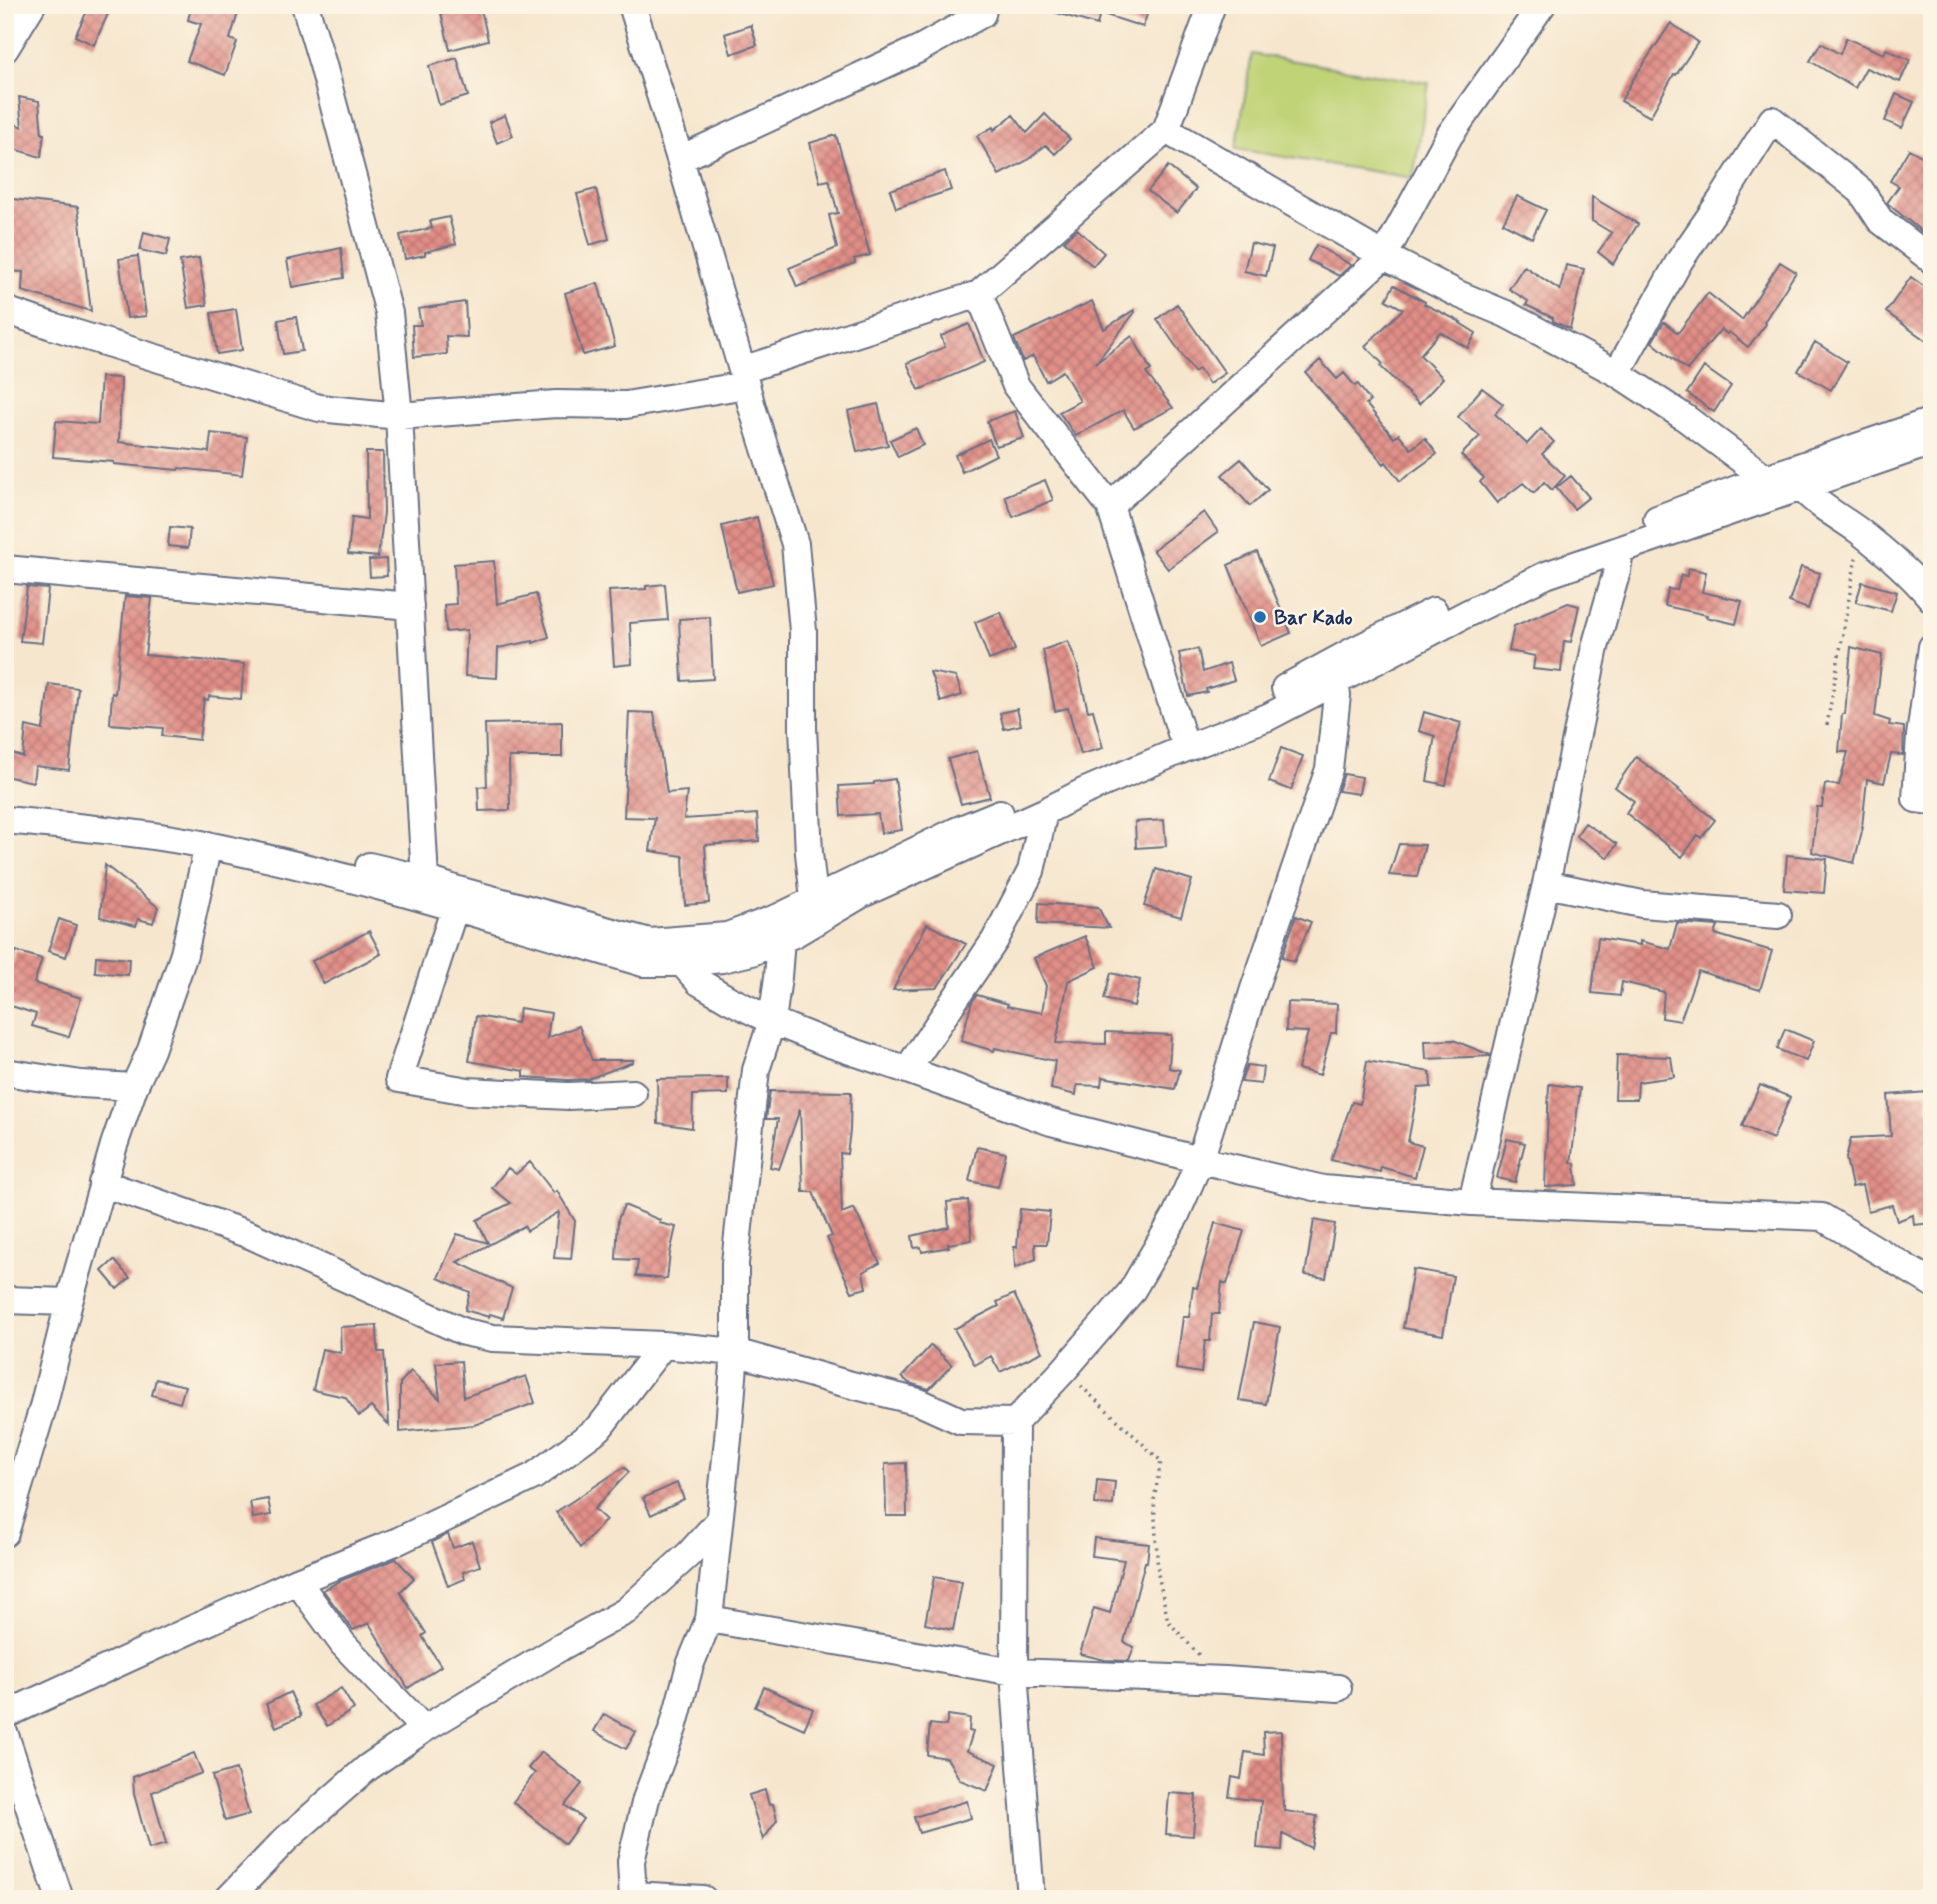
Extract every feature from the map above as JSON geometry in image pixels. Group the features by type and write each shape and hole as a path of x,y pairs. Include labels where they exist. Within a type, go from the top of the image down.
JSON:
{"street":[{"path":"5,49 32,5"},
{"path":"305,5 389,313 399,416 425,879"},
{"path":"632,5 795,544 803,631 803,728 814,899"},
{"path":"680,159 919,49 982,14 984,5"},
{"path":"5,310 319,408 399,416 556,404 626,405 744,377 979,294 1166,130 1212,5"},
{"path":"1110,506 1384,256 1449,136 1542,5"},
{"path":"1617,373 1680,260 1772,120 1861,191 1880,220 1932,260"},
{"path":"1166,130 1384,256 1458,294 1506,314 1617,373 1684,417 1766,478"},
{"path":"979,294 1016,386 1110,506 1181,733"},
{"path":"5,820 208,845 309,867 643,963 722,959 752,952 814,899 956,831 1010,810 1181,733 1262,701 1353,651 1536,561 1932,421"},
{"path":"5,805 210,829 425,879 650,942 727,936 780,928 794,934 862,894 1083,792 1268,717 1465,614 1546,575 1932,442"},
{"path":"1802,488 1811,498 1860,532 1915,579 1932,599"},
{"path":"1472,1202 1546,884 1595,647 1617,571 1620,550"},
{"path":"5,569 410,606"},
{"path":"1932,647 1920,736 1916,799 1932,801"},
{"path":"1031,1899 1014,1672 1015,1422 1131,1292 1175,1217 1199,1160 1329,769 1337,695 1335,682"},
{"path":"907,1070 995,940 1031,870 1044,812"},
{"path":"5,1533 43,1407 102,1183 134,1087 151,1050 184,954 208,845"},
{"path":"1546,884 1642,904 1778,915"},
{"path":"454,907 399,1079 468,1091 568,1096 633,1093"},
{"path":"703,1899 633,1897 631,1861 646,1799 673,1728 690,1665 709,1619 735,1352 735,1263 756,1070 772,1021 780,928"},
{"path":"682,962 699,982 772,1021 1051,1122 1323,1189 1472,1202 1822,1217 1932,1283"},
{"path":"5,1072 81,1084 134,1087"},
{"path":"102,1183 250,1235 464,1332 493,1338 663,1345 735,1352 919,1402 961,1422 1015,1422"},
{"path":"5,1300 69,1302"},
{"path":"5,1715 297,1581 398,1541 534,1476 599,1428 663,1345"},
{"path":"228,1899 286,1839 367,1768 424,1729 626,1611 689,1554 719,1521"},
{"path":"297,1581 343,1644 424,1729"},
{"path":"709,1619 1014,1672 1225,1680 1338,1688"},
{"path":"5,1735 60,1899"}],"path":[{"path":"1827,726 1860,532"},
{"path":"1064,1370 1161,1461 1154,1500 1158,1574 1168,1621 1194,1651 1225,1680"}],"green space":[{"path":"1252,54 1429,83 1413,178 1236,149"}],"building":[{"path":"90,5 112,5 94,45 75,36"},
{"path":"192,5 225,5 239,10 230,39 237,42 225,75 187,61 201,24 188,20"},
{"path":"439,5 480,5 488,40 450,50"},
{"path":"1048,5 1150,5 1143,27 1100,13 1097,25 1047,10"},
{"path":"1671,23 1698,42 1676,75 1674,74 1650,117 1621,101"},
{"path":"751,25 757,45 731,54 725,34"},
{"path":"1846,38 1884,54 1886,49 1910,60 1900,82 1866,68 1855,88 1810,61 1821,43 1840,54"},
{"path":"457,58 468,96 439,105 429,66"},
{"path":"1896,94 1914,102 1902,128 1885,121"},
{"path":"19,97 39,101 44,134 41,157 14,149 15,124 22,127"},
{"path":"1045,114 1070,139 1055,154 1046,145 1026,161 999,175 977,136 993,127 994,130 1013,115 1027,133"},
{"path":"505,115 513,136 497,143 489,122"},
{"path":"836,135 870,255 854,259 855,263 797,287 789,268 837,248 829,215 838,213 829,180 820,182 810,143"},
{"path":"1909,149 1932,162 1932,240 1887,203 1899,186 1890,181"},
{"path":"1168,166 1196,189 1177,213 1148,191"},
{"path":"945,171 951,190 896,208 890,190"},
{"path":"596,189 609,239 590,245 577,194"},
{"path":"1517,196 1546,210 1532,238 1503,223"},
{"path":"1592,197 1638,224 1613,264 1598,252 1612,233 1592,221"},
{"path":"13,199 78,207 91,311 22,291 23,272 5,271 5,201"},
{"path":"449,217 456,244 405,259 400,235 432,228 430,221"},
{"path":"1077,229 1104,253 1093,266 1064,241"},
{"path":"144,232 170,239 166,256 140,250"},
{"path":"1251,243 1273,248 1266,276 1244,271"},
{"path":"1316,245 1351,265 1339,276 1308,260"},
{"path":"341,248 344,278 292,287 287,260"},
{"path":"138,256 146,316 127,318 119,259"},
{"path":"199,258 207,305 188,308 180,261"},
{"path":"1780,262 1796,272 1764,322 1766,324 1748,347 1721,329 1687,370 1652,342 1664,322 1678,333 1708,293 1742,320"},
{"path":"1566,265 1584,269 1570,329 1526,305 1528,301 1509,289 1524,266 1560,290"},
{"path":"1911,277 1932,292 1932,345 1886,312"},
{"path":"598,283 615,346 583,355 565,293"},
{"path":"1394,285 1476,333 1468,348 1440,332 1420,355 1443,378 1419,404 1380,366 1383,364 1365,346 1403,309 1386,300"},
{"path":"1092,301 1104,329 1134,310 1135,312 1096,363 1132,336 1151,370 1146,373 1173,408 1134,428 1123,410 1076,436 1059,412 1080,401 1063,371 1046,381 1033,356 1023,361 1014,338"},
{"path":"465,302 467,337 446,336 447,354 414,357 412,325 421,325 418,309"},
{"path":"1177,304 1225,373 1209,384 1199,369 1194,372 1157,319"},
{"path":"236,309 242,350 217,354 211,313"},
{"path":"296,317 302,351 283,354 278,320"},
{"path":"969,324 984,362 919,390 907,363 945,347 941,336"},
{"path":"1815,342 1847,362 1831,390 1798,371"},
{"path":"1320,360 1337,379 1344,373 1355,386 1358,384 1370,401 1366,404 1394,438 1399,434 1411,449 1425,438 1437,454 1400,481 1306,373"},
{"path":"1704,367 1731,386 1714,412 1687,393"},
{"path":"101,377 121,378 119,442 209,452 211,433 247,437 242,475 53,457 56,421 98,424"},
{"path":"1482,388 1503,404 1495,414 1527,444 1541,429 1554,442 1542,454 1565,476 1552,490 1544,482 1534,493 1523,483 1497,503 1480,482 1484,478 1461,455 1480,436 1458,417"},
{"path":"878,404 888,445 857,452 848,411"},
{"path":"1015,411 1024,438 996,446 987,421"},
{"path":"916,428 923,445 898,457 890,440"},
{"path":"989,439 996,455 962,472 955,455"},
{"path":"366,452 383,452 384,513 378,557 348,554 352,517 367,519"},
{"path":"1241,459 1268,490 1250,506 1222,475"},
{"path":"1571,476 1589,497 1574,509 1556,488"},
{"path":"1045,480 1053,500 1013,517 1005,496"},
{"path":"1204,512 1218,532 1168,569 1153,550"},
{"path":"757,517 773,584 737,592 722,526"},
{"path":"170,527 190,529 188,548 168,546"},
{"path":"1257,552 1291,633 1261,646 1228,565"},
{"path":"386,559 387,576 370,577 369,560"},
{"path":"494,561 497,604 536,594 549,637 533,643 498,648 497,678 465,676 467,630 446,632 444,605 456,604 454,564"},
{"path":"1801,567 1820,573 1808,609 1789,602"},
{"path":"1688,568 1706,572 1702,592 1742,601 1736,624 1665,606 1668,589 1677,590 1681,575 1687,576"},
{"path":"1862,582 1897,592 1891,611 1856,602"},
{"path":"665,584 668,620 630,623 632,664 614,666 609,591 646,589 646,586"},
{"path":"27,587 48,589 42,643 20,641"},
{"path":"125,596 152,598 145,655 244,664 241,699 209,696 208,700 204,699 199,740 162,736 163,728 110,724"},
{"path":"1568,603 1579,606 1571,642 1564,641 1561,672 1533,669 1535,656 1509,651 1514,626"},
{"path":"1001,612 1015,650 989,660 975,622"},
{"path":"710,617 713,679 682,681 679,619"},
{"path":"1068,641 1077,664 1088,711 1093,710 1103,748 1081,754 1068,708 1055,711 1043,650"},
{"path":"1851,647 1882,655 1875,716 1890,721 1889,725 1904,727 1903,755 1891,754 1884,783 1867,779 1863,827 1854,863 1812,852 1817,807 1822,807 1825,784 1839,785 1848,752 1839,752"},
{"path":"1198,649 1203,672 1229,663 1234,680 1206,689 1207,692 1188,696 1179,653"},
{"path":"930,672 956,677 962,695 941,702"},
{"path":"49,684 78,688 69,770 35,766 33,782 5,776 10,753 23,757 26,726 43,730"},
{"path":"1017,709 1021,725 1004,729 1000,713"},
{"path":"629,712 654,713 667,793 687,791 684,819 757,814 759,841 705,845 709,903 685,905 683,856 650,851 655,818 624,817"},
{"path":"1424,712 1461,723 1446,785 1427,781 1435,736 1419,731"},
{"path":"562,722 562,757 509,757 510,810 479,811 478,787 487,786 485,724"},
{"path":"1281,748 1303,756 1291,790 1269,782"},
{"path":"977,751 990,797 961,804 948,759"},
{"path":"1636,757 1715,820 1701,838 1698,835 1682,857 1626,813 1634,801 1615,787"},
{"path":"1344,774 1362,777 1359,794 1338,791"},
{"path":"895,779 902,830 881,833 878,814 841,816 839,786 874,784"},
{"path":"1164,820 1166,846 1136,848 1135,822"},
{"path":"1585,823 1617,844 1608,858 1576,836"},
{"path":"1399,844 1425,845 1417,877 1389,875"},
{"path":"1787,855 1827,859 1824,893 1784,890"},
{"path":"105,865 158,907 153,923 138,919 136,926 100,917"},
{"path":"1156,869 1192,880 1181,917 1144,906"},
{"path":"1039,903 1098,907 1109,928 1038,924"},
{"path":"1296,916 1311,922 1294,962 1282,957"},
{"path":"59,919 76,925 66,957 48,951"},
{"path":"1677,923 1718,926 1715,934 1772,951 1760,990 1698,971 1680,1021 1662,1018 1664,992 1622,982 1620,996 1592,993 1598,938 1640,945 1640,941 1670,949"},
{"path":"927,924 966,944 937,988 893,990"},
{"path":"369,931 381,954 324,984 312,961"},
{"path":"1085,936 1098,967 1068,981 1056,1043 1106,1044 1106,1032 1171,1035 1169,1068 1180,1070 1175,1089 1102,1077 1101,1086 1077,1085 1076,1095 1051,1089 1055,1061 995,1048 994,1051 961,1041 972,1001 977,995 1008,1004 1007,1006 1042,1013 1046,986 1034,958"},
{"path":"16,951 42,959 34,983 81,998 69,1037 32,1026 36,1014 5,1004 5,987"},
{"path":"96,956 129,959 128,975 95,972"},
{"path":"1111,973 1140,980 1134,1006 1104,999"},
{"path":"1287,1002 1337,1004 1336,1033 1331,1033 1320,1075 1298,1069 1308,1032 1286,1031"},
{"path":"520,1008 551,1013 547,1038 579,1026 592,1060 633,1062 588,1079 568,1080 524,1077 524,1071 469,1061 476,1016 517,1023"},
{"path":"1785,1029 1814,1041 1806,1061 1777,1049"},
{"path":"1453,1040 1490,1056 1426,1059 1425,1041"},
{"path":"1617,1055 1671,1057 1674,1077 1638,1082 1637,1099 1615,1099"},
{"path":"1367,1061 1430,1072 1431,1087 1418,1088 1408,1142 1423,1146 1415,1177 1381,1167 1380,1172 1331,1160 1352,1102 1360,1104"},
{"path":"1247,1065 1263,1067 1261,1084 1241,1082"},
{"path":"728,1078 728,1094 693,1095 692,1128 658,1123 657,1079"},
{"path":"1549,1084 1580,1088 1571,1163 1575,1163 1577,1185 1545,1187"},
{"path":"1760,1085 1790,1097 1773,1139 1742,1126"},
{"path":"770,1091 851,1092 847,1154 840,1153 842,1213 854,1208 880,1263 863,1272 866,1288 852,1292 827,1238 832,1236 813,1192 803,1192 800,1109 779,1169 770,1167 778,1119 766,1119"},
{"path":"1928,1092 1928,1111 1932,1110 1932,1223 1914,1225 1913,1215 1897,1221 1892,1205 1868,1211 1862,1185 1852,1187 1846,1158 1851,1138 1891,1136 1888,1095"},
{"path":"1507,1139 1525,1143 1515,1182 1497,1178"},
{"path":"977,1147 1006,1153 998,1187 969,1181"},
{"path":"530,1162 554,1193 557,1191 575,1221 571,1259 554,1258 559,1212 527,1231 524,1226 457,1262 512,1288 503,1318 465,1310 470,1292 438,1278 457,1234 488,1243 477,1220 511,1203 492,1188 508,1168 516,1174"},
{"path":"968,1200 972,1240 922,1252 921,1247 914,1248 912,1236 949,1227 947,1202"},
{"path":"624,1205 660,1220 659,1223 676,1227 667,1279 636,1276 638,1260 616,1259 618,1219"},
{"path":"1020,1209 1050,1212 1047,1244 1035,1244 1036,1259 1015,1268 1014,1247 1017,1247"},
{"path":"1314,1220 1335,1224 1326,1278 1305,1275"},
{"path":"1215,1223 1244,1231 1227,1284 1222,1282 1219,1314 1212,1314 1210,1341 1205,1341 1201,1373 1176,1369 1183,1317 1189,1317 1193,1287 1197,1288"},
{"path":"114,1260 130,1278 117,1289 102,1271"},
{"path":"1413,1269 1453,1276 1443,1335 1403,1328"},
{"path":"1014,1294 1042,1352 1000,1372 991,1356 975,1365 954,1329 999,1306 997,1302"},
{"path":"1254,1322 1280,1327 1266,1404 1239,1400"},
{"path":"377,1325 378,1352 384,1352 389,1425 371,1407 359,1416 345,1397 313,1390 322,1349 341,1353 340,1327"},
{"path":"931,1345 952,1365 929,1389 909,1383 902,1377"},
{"path":"461,1361 464,1397 526,1376 535,1403 474,1425 400,1432 400,1383 411,1371 440,1399 436,1363"},
{"path":"156,1379 185,1386 180,1403 152,1395"},
{"path":"906,1463 907,1516 886,1516 885,1464"},
{"path":"624,1467 629,1472 594,1509 606,1520 580,1548 556,1512"},
{"path":"1097,1480 1115,1482 1113,1505 1095,1504"},
{"path":"677,1483 684,1499 651,1515 643,1498"},
{"path":"268,1499 271,1515 253,1518 250,1502"},
{"path":"448,1534 453,1548 472,1541 480,1566 463,1572 465,1579 448,1586 432,1542"},
{"path":"1094,1538 1149,1544 1147,1562 1124,1642 1134,1647 1129,1661 1105,1660 1080,1654 1094,1608 1110,1613 1124,1560 1092,1556"},
{"path":"396,1559 414,1578 400,1592 426,1633 422,1636 441,1666 408,1688 369,1623 353,1630 323,1590"},
{"path":"934,1577 962,1582 953,1630 925,1624"},
{"path":"764,1687 813,1709 804,1729 755,1707"},
{"path":"341,1688 354,1709 327,1726 313,1705"},
{"path":"290,1692 301,1716 276,1727 266,1704"},
{"path":"604,1714 636,1732 626,1749 594,1731"},
{"path":"948,1715 970,1718 969,1731 973,1732 967,1751 998,1764 987,1791 960,1780 947,1758 927,1755 930,1724 946,1726"},
{"path":"1281,1731 1283,1807 1285,1811 1317,1816 1311,1848 1283,1834 1282,1850 1257,1848 1261,1801 1229,1797 1232,1777 1241,1779 1245,1752 1264,1755 1263,1732"},
{"path":"542,1752 582,1784 565,1805 583,1819 565,1844 513,1802 535,1773 528,1768"},
{"path":"194,1753 202,1773 152,1792 166,1844 149,1849 134,1794 133,1777"},
{"path":"236,1769 249,1814 225,1821 212,1776"},
{"path":"765,1790 769,1805 773,1804 777,1820 763,1840 749,1795"},
{"path":"1169,1793 1196,1795 1193,1836 1166,1834"},
{"path":"967,1801 971,1818 919,1833 914,1817"}],"place":[{"name":"Bar Kado","path":"1260,617"}]}
